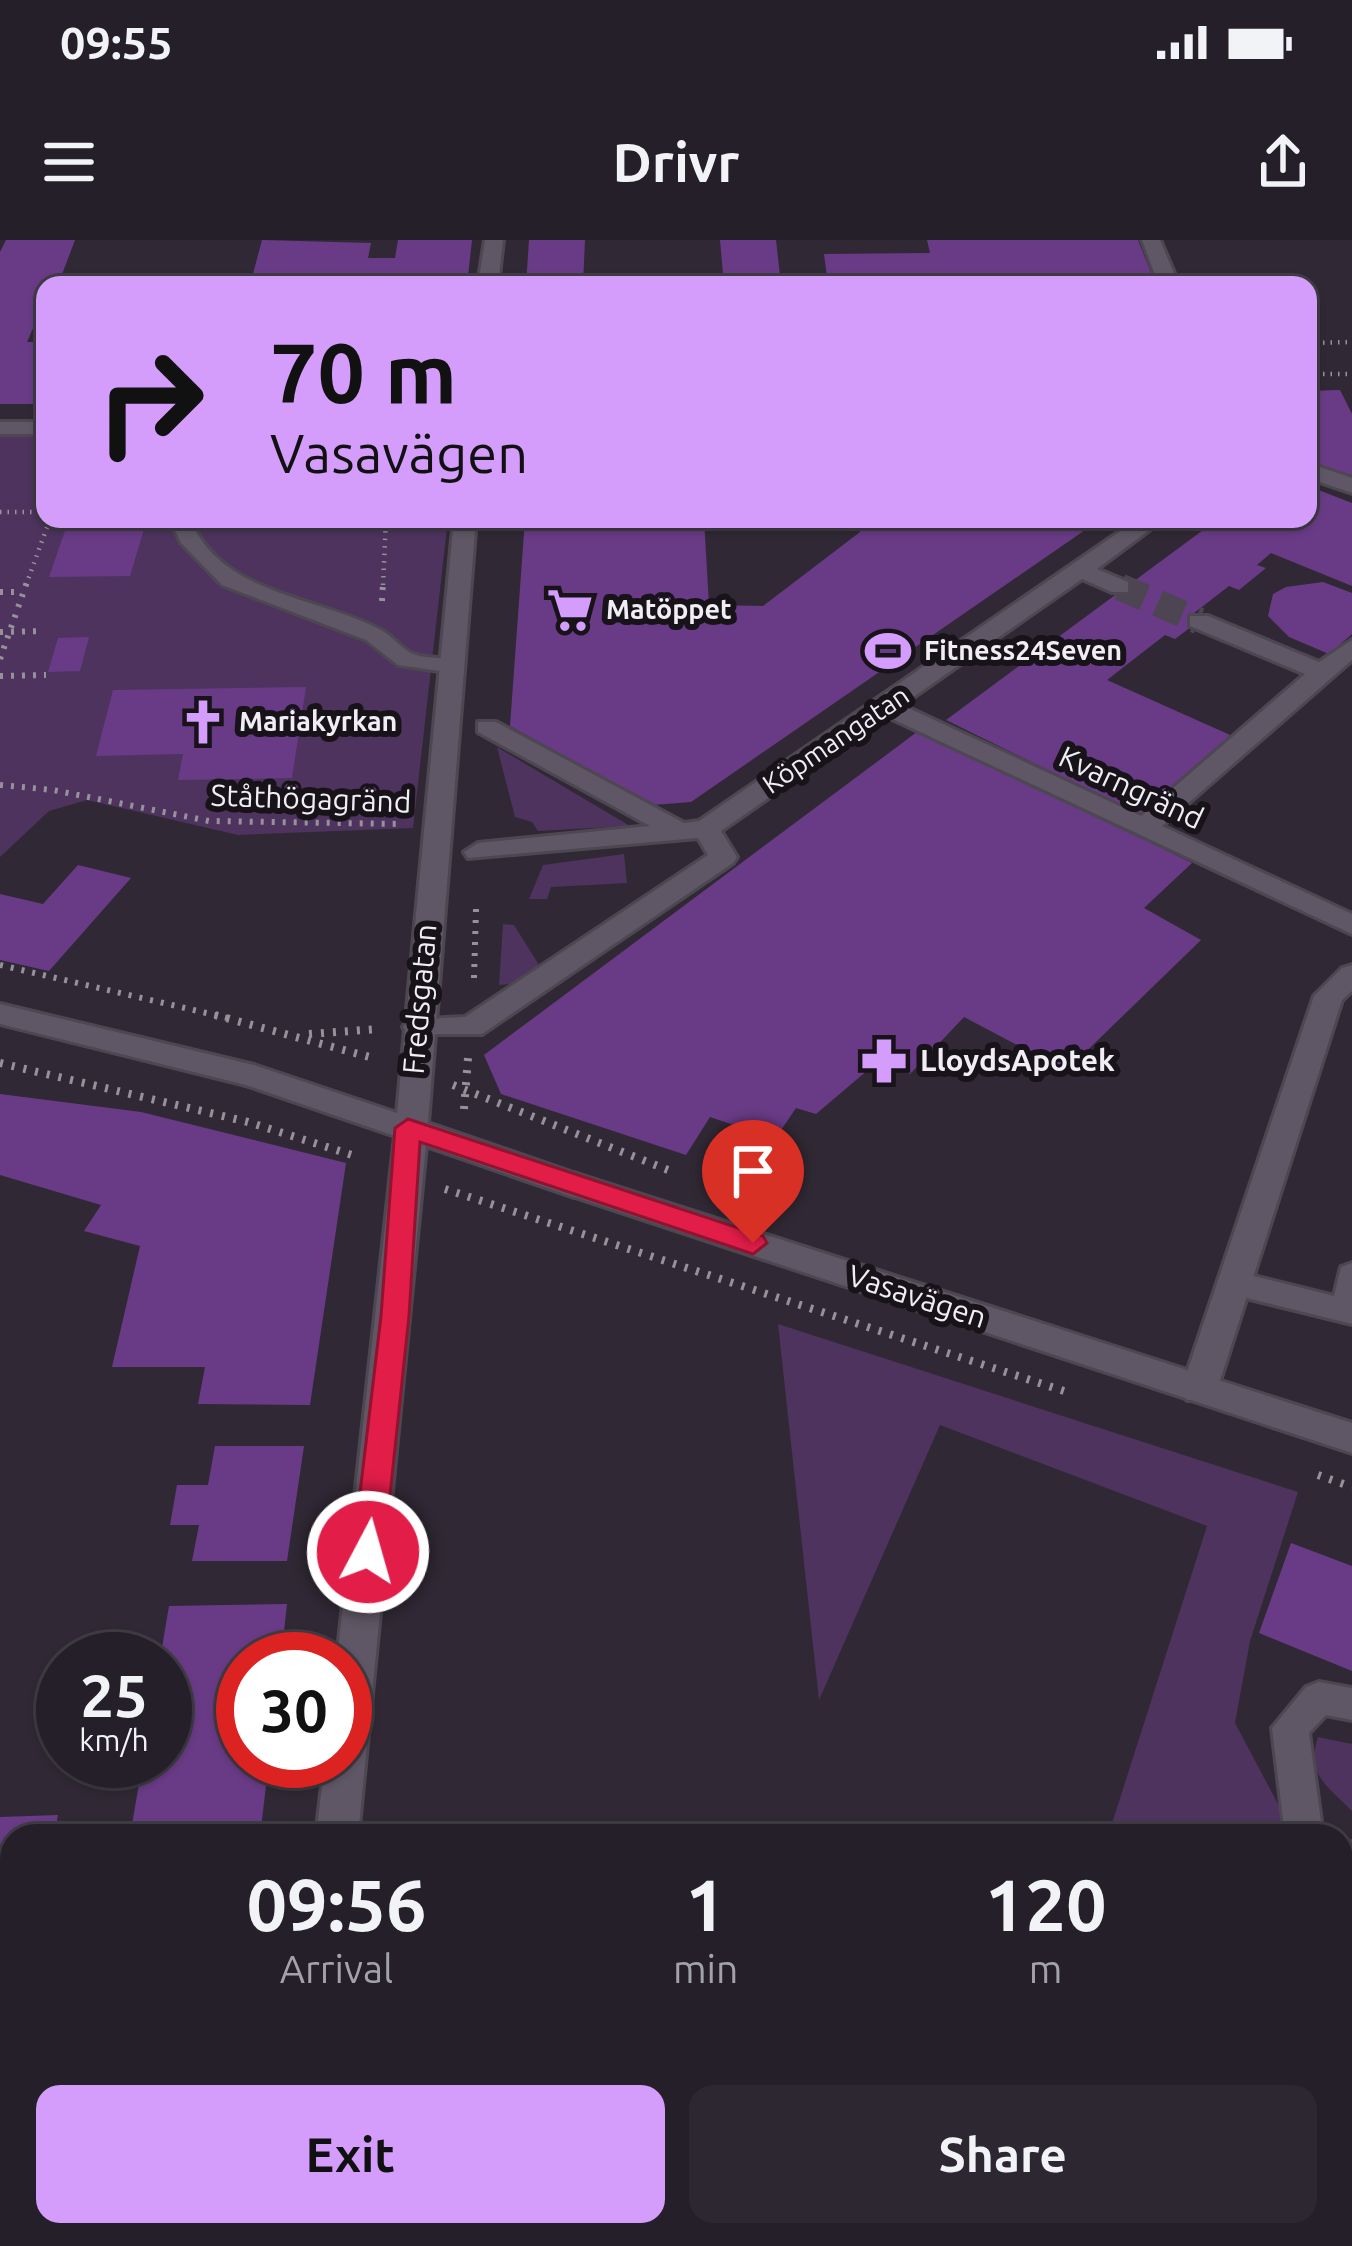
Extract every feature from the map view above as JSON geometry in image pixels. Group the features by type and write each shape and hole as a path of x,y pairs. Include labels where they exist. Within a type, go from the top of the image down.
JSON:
{"street":[{"path":"489,276 494,240"},
{"path":"1151,240 1165,276"},
{"path":"0,428 36,428"},
{"path":"1317,473 1352,486"},
{"name":"Fredsgatan","path":"338,1824 406,1174 464,528"},
{"name":"Köpmangatan","path":"478,852 694,831 885,706 1141,528"},
{"path":"1082,571 1120,587"},
{"path":"1199,621 1321,672"},
{"path":"1142,829 1352,646"},
{"name":"Kvarngränd","path":"885,706 1352,925"},
{"path":"418,1027 471,1027 723,857 694,831 487,728"},
{"path":"1199,1390 1329,996 1352,975"},
{"name":"Vasavägen","path":"0,1014 254,1076 1352,1438"}],"lane":[{"path":"185,528 194,546 230,580 374,635 406,659 453,666"},
{"path":"284,625 329,621"},
{"path":"1234,1283 1350,1311 1352,1275"},
{"path":"1302,1824 1290,1728 1319,1698 1352,1704"}],"path":[{"path":"1317,343 1352,342"},
{"path":"1317,374 1352,374"},
{"path":"0,512 36,512"},
{"path":"0,658 47,528"},
{"path":"374,635 388,554 387,528"},
{"path":"0,592 23,592"},
{"path":"0,632 42,631"},
{"path":"0,676 46,676"},
{"name":"Ståthögagränd","path":"0,785 109,800 204,820 276,826 392,822 434,829"},
{"path":"0,965 302,1034 414,1072 682,1176"},
{"path":"302,1034 418,1027"},
{"path":"0,1063 248,1122 1080,1397"},
{"path":"1301,1469 1352,1487"}],"shaded area":[{"path":"0,435 36,435 36,528 447,528 413,828 238,835 87,800 49,811 0,857"},
{"path":"497,747 630,826 538,831 532,822 515,817"},
{"path":"624,854 627,883 551,887 547,899 529,899 543,865"},
{"path":"503,924 514,925 544,973 533,982 499,985"},
{"path":"778,1324 1298,1492 1250,1641 1235,1723 1286,1819 1283,1824 1112,1824 1207,1526 940,1425 819,1700"},
{"path":"1318,1737 1352,1744 1352,1811 1317,1770"}],"building":[{"path":"6,240 75,240 61,276 36,276 36,326 27,342 36,342 36,404 0,404 0,252"},
{"path":"262,240 371,243 368,258 395,258 398,240 472,240 468,276 252,276"},
{"path":"529,240 585,240 583,276 527,276"},
{"path":"720,240 776,240 780,276 723,276"},
{"path":"927,240 1138,240 1152,276 827,276 824,254 930,253"},
{"path":"1340,390 1352,414 1352,477 1317,465 1317,391"},
{"path":"1317,489 1352,503 1352,586 1271,553 1257,565 1266,568 1239,590 1229,586 1194,613 1203,617 1199,621 1175,639 1165,635 1107,680 1239,739 1145,818 946,720 1206,528 1317,528"},
{"path":"66,528 144,528 130,576 49,577"},
{"path":"524,528 705,528 709,605 763,606 860,528 1088,528 691,802 653,805 510,726"},
{"path":"1323,582 1352,593 1352,634 1329,654 1289,637 1268,616 1273,594 1286,587"},
{"path":"89,637 80,671 48,672 58,638"},
{"name":"Mariakyrkan","path":"306,687 292,778 178,780 183,754 96,756 113,690"},
{"path":"921,729 1192,863 1144,908 1201,940 1066,1071 964,1017 910,1074 882,1058 816,1114 796,1108 775,1139 710,1117 686,1155 501,1094 484,1055"},
{"path":"78,865 131,878 49,971 0,960 0,894 43,904"},
{"path":"0,1094 141,1112 346,1163 310,1405 198,1404 205,1367 112,1367 140,1246 84,1231 101,1205 0,1175"},
{"path":"215,1446 304,1446 287,1561 192,1561 199,1525 170,1525 177,1485 208,1485"},
{"path":"1291,1543 1352,1566 1352,1671 1259,1633"},
{"path":"287,1604 284,1632 216,1632 216,1788 266,1788 261,1824 132,1824 138,1788 192,1788 192,1632 165,1632 169,1606"},
{"path":"58,1815 56,1824 0,1824 0,1817"}],"tunnel":[{"path":"1120,587 1199,621"}],"place":[{"name":"Matöppet","path":"570,610"},
{"name":"Fitness24Seven","path":"888,651"},
{"name":"Mariakyrkan","path":"203,722"},
{"name":"LloydsApotek","path":"884,1061"}],"route":[{"path":"368,1552 395,1316 408,1128 753,1243"}]}
